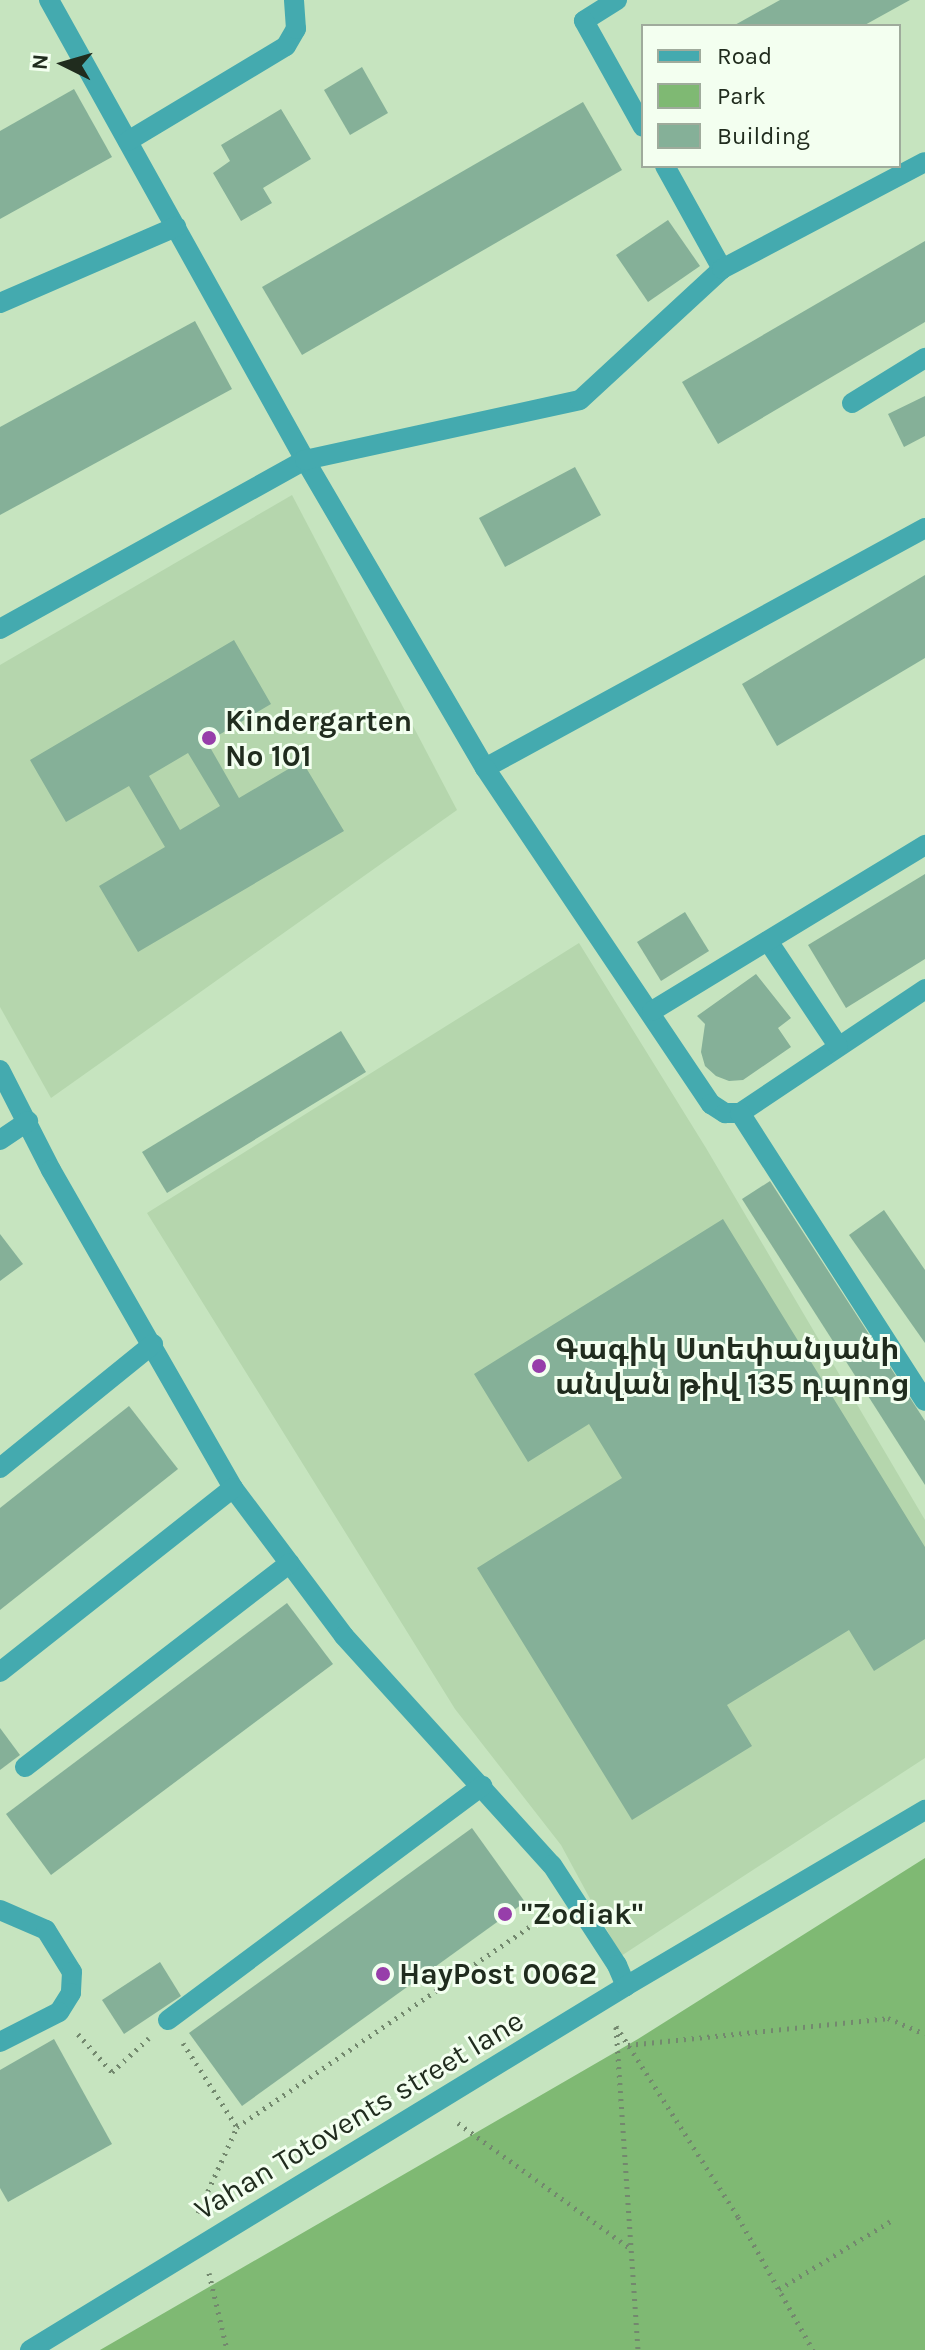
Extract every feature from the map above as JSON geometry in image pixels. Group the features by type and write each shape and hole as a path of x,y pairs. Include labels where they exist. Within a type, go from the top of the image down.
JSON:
{"street":[{"path":"49,0 305,460 485,768 652,1011 711,1104 725,1113 740,1113 925,989"},
{"path":"128,141 286,46 296,29 294,0"},
{"path":"617,0 584,21 641,123"},
{"path":"0,629 305,460 580,400 722,269 925,162"},
{"path":"666,168 722,269"},
{"path":"0,303 176,227"},
{"path":"852,403 925,358"},
{"path":"485,768 925,528"},
{"path":"652,1011 925,845"},
{"path":"768,941 838,1046"},
{"path":"0,1070 51,1170 233,1488 344,1636 552,1865 626,1986"},
{"path":"740,1113 925,1401"},
{"path":"0,1140 28,1121"},
{"path":"0,1468 153,1344"},
{"path":"0,1672 233,1488"},
{"path":"25,1767 290,1563"},
{"path":"168,2020 482,1786"},
{"name":"Vahan Totovents street lane","path":"30,2350 626,1986 925,1810"},
{"path":"0,1910 46,1930 72,1972 71,1993 59,2012 0,2042"}],"path":[{"path":"197,2214 237,2127 573,1897"},
{"path":"59,2012 112,2072 168,2020 237,2127"},
{"path":"628,2045 888,2018 925,2034"},
{"path":"638,2350 616,2026 738,2217 813,2350"},
{"path":"457,2123 632,2249"},
{"path":"779,2289 891,2221"},
{"path":"209,2272 227,2350"}],"shaded area":[{"name":"Kindergarten No 101","path":"292,495 457,810 51,1098 0,1007 0,665"},
{"name":"Գագիկ Ստեփանյանի անվան թիվ 135 դպրոց","path":"579,943 706,1148 925,1520 925,1758 621,1956 561,1845 455,1709 147,1213"}],"green space":[{"path":"925,1858 925,2350 100,2350 638,2039"}],"building":[{"path":"780,0 910,0 867,24 737,24"},
{"path":"362,67 388,113 350,135 324,90"},
{"path":"74,89 112,157 0,219 0,131"},
{"path":"583,102 622,170 302,355 262,287"},
{"path":"281,109 311,159 263,188 272,203 241,221 213,173 230,161 221,145"},
{"path":"668,220 700,266 648,302 616,255"},
{"path":"925,241 925,322 718,444 682,382"},
{"path":"195,321 232,389 0,515 0,427"},
{"path":"925,396 925,436 904,447 888,414"},
{"path":"575,467 601,515 505,567 479,518"},
{"path":"925,575 925,658 777,746 742,684"},
{"path":"234,640 271,704 207,742 239,798 302,761 344,831 138,952 99,886 165,847 129,786 66,822 30,760","holes":["188,753 220,806 180,830 149,776"]},
{"path":"925,874 925,959 846,1008 808,945"},
{"path":"685,912 709,951 661,981 637,942"},
{"path":"756,974 791,1018 778,1028 791,1047 743,1080 729,1081 716,1076 705,1066 701,1052 705,1024 697,1016"},
{"path":"341,1031 366,1072 167,1193 142,1152"},
{"path":"770,1181 925,1421 925,1485 742,1199"},
{"path":"884,1210 925,1270 925,1343 849,1235"},
{"path":"723,1219 925,1547 925,1639 874,1671 849,1630 727,1705 752,1746 632,1820 477,1568 622,1478 589,1424 528,1462 474,1374"},
{"path":"0,1234 23,1264 0,1281"},
{"path":"129,1406 178,1469 0,1610 0,1508"},
{"path":"287,1603 333,1664 51,1875 6,1814"},
{"path":"0,1728 20,1755 0,1770"},
{"path":"472,1828 525,1902 242,2106 189,2033"},
{"path":"160,1962 181,1996 124,2034 102,2000"},
{"path":"54,2039 112,2144 8,2202 0,2188 0,2070"}],"place":[{"name":"Kindergarten No 101","path":"209,738"},
{"name":"Գագիկ Ստեփանյանի անվան թիվ 135 դպրոց","path":"539,1366"},
{"name":"\"Zodiak\"","path":"505,1914"},
{"name":"HayPost 0062","path":"383,1974"}]}
